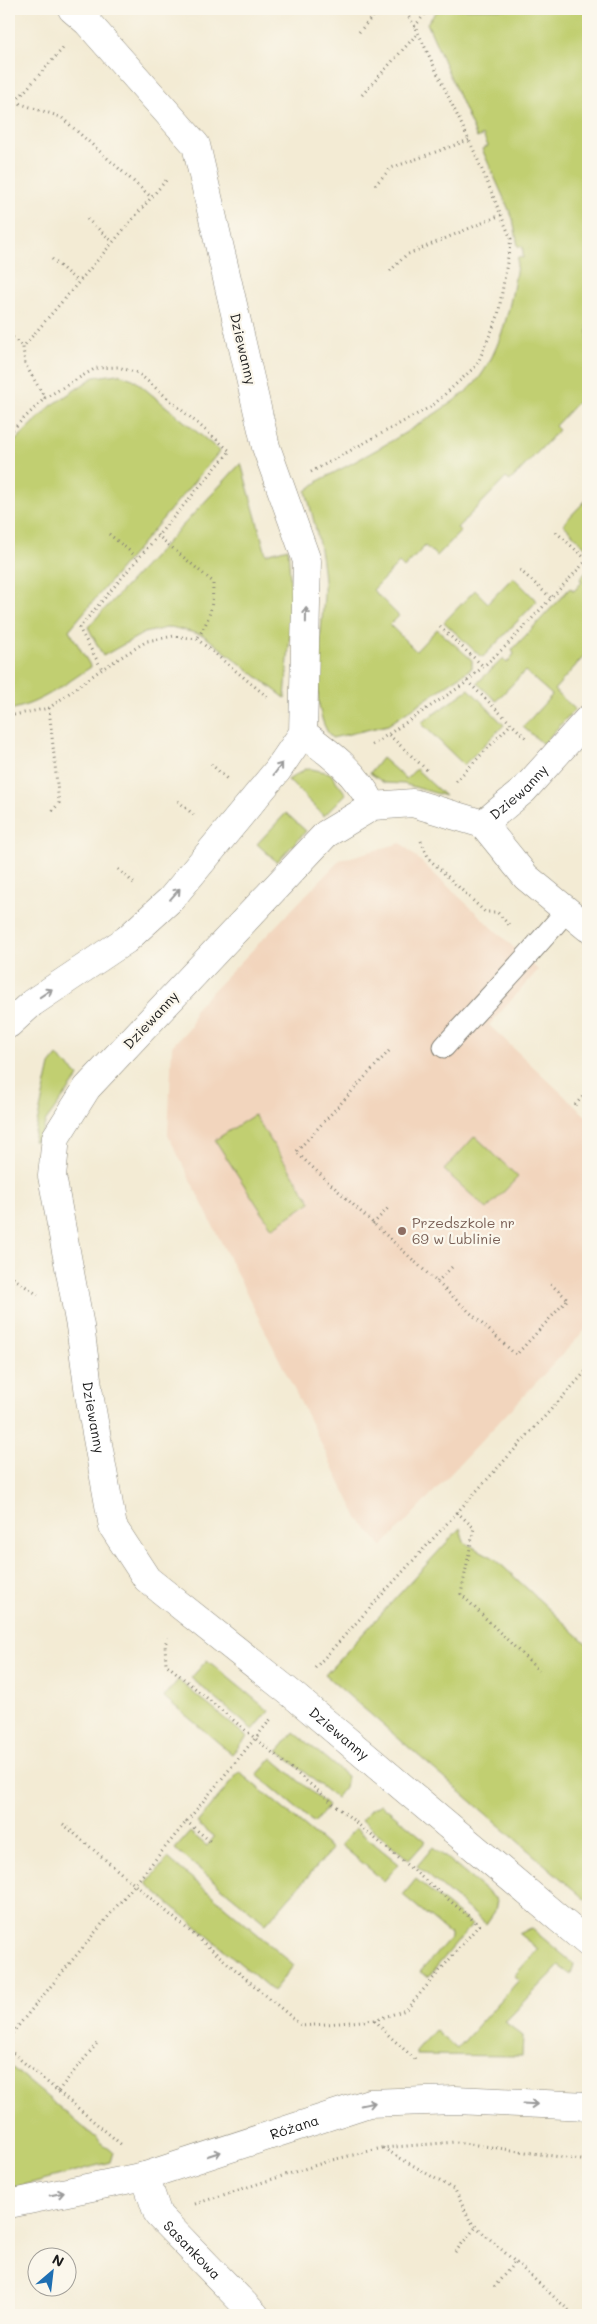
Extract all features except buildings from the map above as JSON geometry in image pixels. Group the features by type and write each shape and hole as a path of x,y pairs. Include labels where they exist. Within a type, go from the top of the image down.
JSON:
{"street":[{"name":"Dziewanny","path":"79,15 196,145 266,447 307,560 304,733"},
{"name":"Dziewanny","path":"588,719 524,790 483,824 413,804 373,806 326,834 87,1088 56,1137 52,1176 80,1326 89,1394 113,1527 147,1579 293,1694 588,1943"},
{"path":"9,1024 32,1003 126,940 171,899 277,771 304,733 336,758 364,787 373,806"},
{"path":"483,824 526,877 588,928"},
{"name":"Różana","path":"9,2204 145,2176 369,2103 455,2100 588,2106"},
{"name":"Sasankowa","path":"145,2176 158,2215 255,2315"}],"lane":[{"path":"444,1047 523,958 544,938 567,910"}],"path":[{"path":"359,32 379,9"},
{"path":"310,472 432,406 477,365 498,316 511,240 469,140 415,26 403,9"},
{"path":"415,26 429,9"},
{"path":"9,109 79,15"},
{"path":"362,95 418,33"},
{"path":"15,102 61,117 151,197"},
{"path":"375,185 391,168 469,140"},
{"path":"23,347 196,145"},
{"path":"390,271 406,255 501,215"},
{"path":"87,218 113,242"},
{"path":"52,259 78,282"},
{"path":"9,334 23,347 25,364 45,398"},
{"path":"9,433 45,398 96,368 118,367 138,373 230,451 79,628 102,669"},
{"path":"336,758 370,746 405,725 467,681 508,644 588,560 556,532"},
{"path":"109,534 138,558"},
{"path":"157,535 213,582 213,601 208,623 196,639"},
{"path":"520,570 551,598"},
{"path":"440,627 483,666"},
{"path":"9,716 49,708 102,669 147,641 174,636 196,639 282,708 304,733"},
{"path":"454,783 513,726 467,681"},
{"path":"49,708 59,804 50,814"},
{"path":"414,836 420,839 429,859 485,912 497,912 523,939 544,938"},
{"path":"389,1051 296,1152 516,1355 568,1299 548,1282"},
{"path":"575,1105 588,1091"},
{"path":"373,1224 389,1207"},
{"path":"437,1282 453,1266"},
{"path":"9,1275 46,1301"},
{"path":"312,1671 588,1369"},
{"path":"457,1512 474,1528 461,1594 539,1672"},
{"path":"63,1824 302,2026 374,2020 406,2010 479,1925 166,1664 165,1644 171,1631"},
{"path":"9,2037 272,1718"},
{"path":"186,1821 211,1842"},
{"path":"374,2020 386,2034 416,2060"},
{"path":"58,2091 99,2041"},
{"path":"9,2050 127,2149"},
{"path":"189,2206 332,2160 382,2148 456,2142 588,2161"},
{"path":"382,2148 455,2190 470,2221 574,2315"},
{"path":"455,2252 476,2226"},
{"path":"494,2287 515,2262"}],"shaded area":[{"name":"Przedszkole nr 69 w Lublinie","path":"401,843 538,970 489,1025 588,1118 588,1327 382,1547 358,1518 168,1135 172,1046 191,1026 194,1010 340,860"}],"green space":[{"path":"439,9 588,9 588,79 585,82 588,85 588,391 555,426 559,430 510,481 506,478 457,528 461,531 437,556 425,546 404,568 399,563 373,590 399,616 390,625 416,651 437,629 472,660 472,668 388,725 332,738 324,724 319,706 318,663 324,581 320,547 306,491 320,480 422,422 456,399 475,383 492,356 499,340 513,289 518,257 523,258 523,247 518,246 513,219 482,149 488,146 483,135 477,138 427,23"},
{"path":"118,374 133,379 220,451 69,630 91,667 42,698 9,710 9,447 51,406 94,377"},
{"path":"241,463 266,554 288,548 292,607 285,698 203,635 171,627 144,633 103,656 88,627"},
{"path":"588,498 588,547 587,549 563,524"},
{"path":"588,570 588,656 586,654 554,690 575,709 543,744 523,727 552,695 525,671 496,701 477,683 503,659 507,663 514,654 512,650 570,588 574,591 582,582 580,579"},
{"path":"513,577 537,601 483,657 444,622 475,590 488,603"},
{"path":"469,689 504,725 464,765 421,723"},
{"path":"382,758 406,779 416,769 445,796 404,784 384,783 370,773"},
{"path":"307,768 330,773 346,794 324,816 288,780"},
{"path":"286,813 306,831 277,862 257,844"},
{"path":"57,1056 79,1076 46,1121 39,1141 33,1141 50,1065"},
{"path":"254,1115 311,1202 272,1228 215,1140"},
{"path":"475,1136 518,1177 487,1209 444,1170"},
{"path":"460,1528 464,1542 494,1558 588,1645 588,1902 325,1675"},
{"path":"207,1660 269,1711 253,1730 191,1678"},
{"path":"178,1680 247,1737 232,1754 164,1697"},
{"path":"294,1732 347,1776 345,1787 336,1798 278,1751"},
{"path":"272,1758 328,1806 314,1823 257,1775"},
{"path":"239,1772 332,1849 266,1924 175,1849 190,1832 207,1846 214,1837 197,1823"},
{"path":"381,1804 426,1841 409,1860 362,1820 370,1810"},
{"path":"355,1828 399,1864 384,1881 341,1845"},
{"path":"433,1847 497,1900 495,1911 486,1924 417,1866"},
{"path":"168,1858 294,1965 273,1991 146,1884"},
{"path":"416,1879 472,1925 428,1977 420,1972 450,1938 450,1934 403,1895"},
{"path":"531,1928 574,1964 571,1975 559,1966 505,2022 523,2036 522,2056 416,2055 416,2052 435,2030 457,2049 519,1980 514,1976 538,1949 519,1934"},
{"path":"9,2065 113,2152 110,2162 9,2189"}],"place":[{"name":"Przedszkole nr 69 w Lublinie","path":"402,1231"}]}
